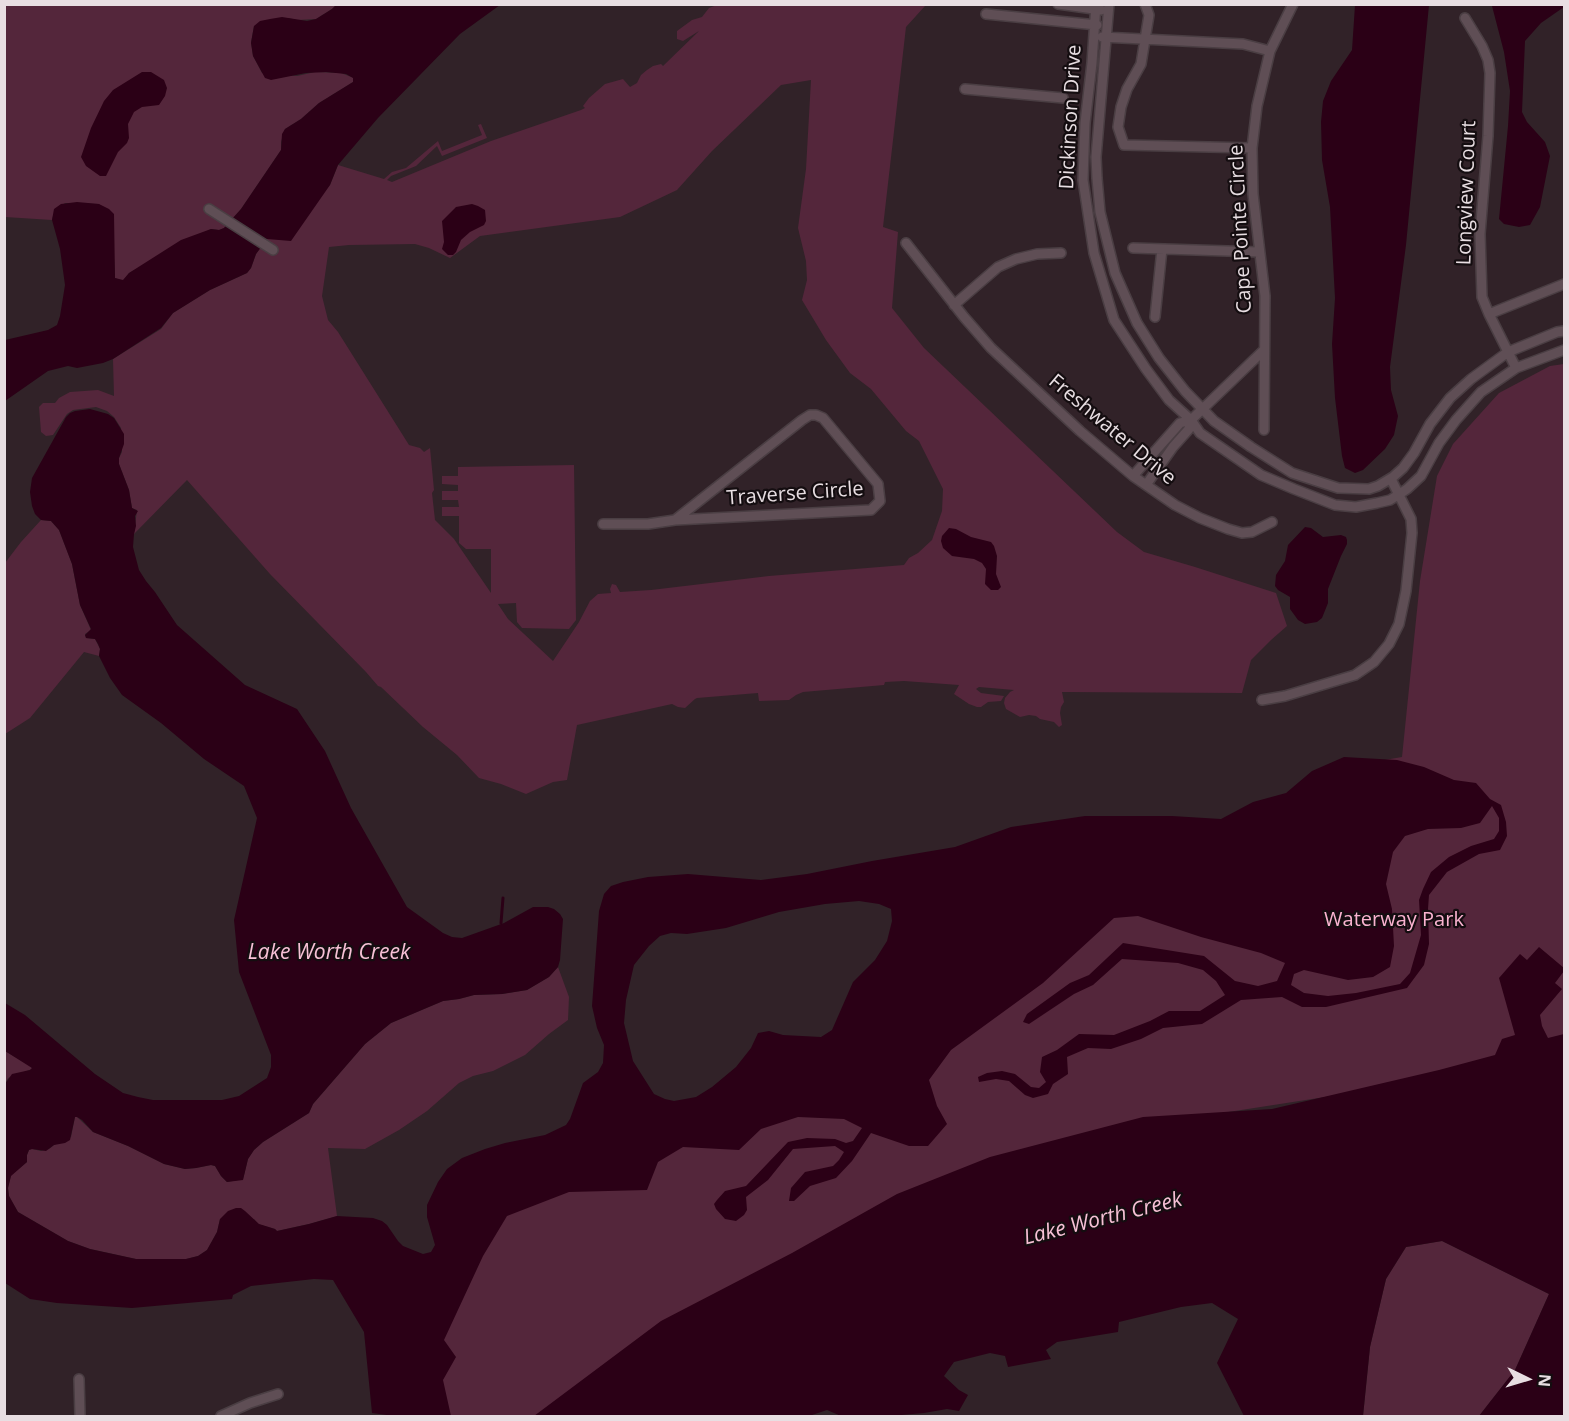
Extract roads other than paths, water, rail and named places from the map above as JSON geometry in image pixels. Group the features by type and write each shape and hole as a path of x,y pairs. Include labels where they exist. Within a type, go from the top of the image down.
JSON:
{"street":[{"path":"1058,4 1109,8"},
{"path":"1145,4 1149,15 1141,64 1126,88 1121,106 1118,127 1124,146 1252,148"},
{"name":"Cape Pointe Circle","path":"1264,430 1265,296 1253,194 1252,148 1257,106 1270,51 1293,4"},
{"name":"Dickinson Drive","path":"1096,7 1085,123 1083,180 1094,253 1114,320 1169,400 1191,420 1200,433 1261,475 1335,505 1356,507 1377,503 1390,500 1421,476 1438,443 1481,392 1516,368 1564,350"},
{"name":"Dickinson Drive","path":"1109,8 1096,178 1100,212 1115,273 1137,323 1159,358 1185,392 1214,421 1292,473 1338,488 1368,489 1391,479"},
{"path":"986,14 1094,24 1107,32 1146,39 1243,44 1270,51"},
{"name":"Longview Court","path":"1465,18 1482,46 1490,73 1488,136 1480,234 1482,297 1516,368"},
{"path":"1093,36 1107,32"},
{"path":"965,89 1063,98"},
{"path":"213,211 273,250"},
{"name":"Freshwater Drive","path":"906,243 991,348 1133,477 1175,506 1235,531 1252,532 1272,522"},
{"path":"1133,248 1259,252"},
{"path":"1155,317 1162,249"},
{"path":"954,305 998,267 1016,259 1037,254 1061,253"},
{"path":"1489,314 1564,284"},
{"path":"1262,700 1285,696 1355,675 1374,662 1389,644 1399,624 1406,591 1413,533 1411,519 1391,479 1414,453 1430,424 1450,398 1485,367 1508,352 1564,331"},
{"path":"1133,477 1180,423 1191,420 1264,350"},
{"name":"Traverse Circle","path":"603,524 648,524 675,520 871,510 880,501 878,484 823,418 810,415 675,520"},
{"path":"1146,485 1189,429 1191,420"},
{"path":"78,1380 80,1416"},
{"path":"221,1416 278,1394"}],"water":[{"path":"336,5 500,5 460,34 378,118 338,165 330,185 291,241 267,239 256,254 247,273 210,290 173,313 161,328 113,359 77,368 68,366 48,371 5,401 5,340 48,330 57,325 60,316 65,285 60,249 52,220 54,209 61,204 77,202 99,204 114,214 115,278 123,280 129,273 181,240 211,229 224,228 241,209 281,150 282,134 285,129 319,103 353,82 353,78 346,74 326,72 306,73 271,80 265,78 253,56 251,43 254,26 260,21 282,17 307,21 316,19"},
{"path":"1355,5 1429,5 1406,245 1390,367 1391,390 1398,416 1394,435 1385,449 1363,470 1355,473 1345,468 1335,398 1332,344 1335,298 1330,207 1322,160 1321,122 1323,101 1331,81 1352,50"},
{"path":"1490,5 1564,5 1541,23 1525,41 1522,112 1527,122 1545,142 1550,156 1540,207 1530,225 1519,227 1504,224 1499,219 1510,91 1504,52"},
{"path":"142,72 151,72 164,80 167,88 165,96 159,105 142,107 134,112 128,124 127,143 118,152 106,176 100,176 86,166 81,157 91,128 104,101 113,90"},
{"path":"472,204 485,210 486,221 484,225 461,240 453,255 448,255 442,249 444,242 442,221 456,207"},
{"name":"Lake Worth Creek","path":"90,409 108,414 114,418 124,434 119,464 129,490 132,508 138,511 135,516 133,547 139,570 146,581 177,625 245,685 297,709 325,751 351,808 407,907 443,933 462,938 504,923 533,907 554,909 563,919 560,960 558,967 549,977 527,990 474,995 443,1001 391,1023 365,1044 313,1104 309,1113 254,1150 248,1159 243,1180 227,1182 215,1166 211,1165 185,1169 164,1164 93,1132 82,1120 75,1117 70,1140 54,1145 46,1151 29,1150 27,1162 11,1176 8,1188 9,1196 18,1212 68,1241 90,1249 136,1259 186,1259 198,1256 207,1250 217,1232 220,1219 228,1211 241,1208 259,1224 277,1231 337,1216 373,1218 387,1225 403,1246 423,1254 431,1252 435,1245 427,1217 427,1205 447,1169 462,1158 485,1149 545,1135 566,1125 583,1083 598,1072 603,1063 604,1045 592,1006 599,911 604,894 611,886 623,882 648,877 688,874 761,880 807,874 955,847 1011,827 1085,816 1172,816 1221,819 1253,802 1286,793 1312,771 1344,757 1397,760 1424,767 1454,780 1476,783 1490,799 1501,805 1507,836 1500,850 1479,854 1447,872 1429,895 1429,944 1424,965 1407,988 1326,1007 1302,1007 1282,997 1241,1000 1202,1024 1163,1028 1141,1039 1111,1049 1088,1048 1067,1057 1068,1074 1053,1084 1048,1094 1033,1098 1025,1095 1009,1081 996,1079 979,1082 978,1077 1002,1071 1015,1074 1031,1087 1039,1088 1046,1082 1040,1072 1042,1057 1057,1050 1079,1034 1114,1035 1169,1011 1200,1011 1225,995 1216,981 1203,970 1178,963 1122,959 1093,985 1074,994 1029,1024 1023,1022 1027,1014 1070,983 1089,975 1123,943 1204,956 1235,981 1258,986 1277,981 1285,963 1261,953 1201,937 1138,916 1114,918 1043,983 951,1050 929,1080 937,1106 947,1124 928,1146 909,1146 871,1133 852,1161 836,1178 810,1186 794,1201 789,1201 791,1188 805,1172 833,1166 844,1152 835,1146 793,1149 768,1180 746,1197 747,1210 744,1215 736,1221 725,1219 716,1209 714,1204 717,1200 725,1191 746,1186 788,1142 807,1138 835,1139 846,1143 853,1141 862,1128 844,1119 798,1117 761,1129 739,1150 683,1147 658,1162 647,1190 569,1192 507,1216 483,1256 444,1340 456,1357 443,1380 451,1416 394,1416 372,1413 364,1332 333,1280 314,1279 251,1286 233,1295 232,1299 132,1308 30,1299 5,1283 5,1084 12,1074 32,1068 5,1051 5,1003 25,1015 95,1074 123,1093 138,1097 153,1100 222,1100 239,1096 267,1078 271,1067 271,1055 239,972 234,920 257,818 244,786 204,759 161,723 122,695 99,656 100,649 95,639 86,638 85,635 91,629 80,605 72,564 59,530 51,521 41,520 35,514 32,506 30,492 32,478 66,417 75,411","holes":["1492,806 1499,818 1499,831 1494,839 1471,846 1449,857 1431,872 1419,900 1421,935 1410,973 1400,984 1328,996 1304,993 1291,985 1294,974 1304,970 1348,980 1373,977 1390,967 1394,946 1392,909 1386,884 1393,852 1405,836 1428,829 1461,828 1480,823","859,901 879,904 891,909 892,921 887,941 875,960 853,982 832,1030 821,1037 783,1035 769,1031 758,1033 751,1048 736,1067 696,1097 674,1101 654,1094 633,1061 624,1023 626,1000 634,965 649,946 660,936 671,933 687,934 726,928 779,912"]},
{"path":"1305,527 1311,528 1323,537 1341,535 1346,537 1347,544 1328,589 1328,603 1322,618 1317,622 1305,624 1298,620 1290,609 1290,597 1275,586 1276,575 1285,561 1288,545"},
{"path":"949,528 991,542 997,556 996,574 1001,587 998,590 991,590 985,584 986,569 982,563 974,559 952,556 943,548 942,536"},
{"name":"Lake Worth Creek","path":"1539,947 1564,968 1555,983 1562,989 1540,1015 1548,1038 1564,1034 1564,1416 1479,1416 1515,1370 1549,1294 1442,1241 1406,1247 1386,1279 1370,1347 1363,1416 1244,1416 1217,1363 1238,1319 1212,1303 1181,1307 1119,1322 1118,1332 1057,1342 1046,1350 1051,1359 1008,1367 1005,1356 990,1353 954,1362 944,1376 968,1395 959,1411 947,1409 890,1416 841,1416 827,1410 809,1416 534,1416 661,1321 792,1253 897,1194 990,1157 1143,1117 1272,1109 1495,1055 1502,1039 1515,1035 1499,978 1520,954 1527,960"}],"waterway":[{"path":"501,923 503,898"}],"park label":[{"name":"Waterway Park","path":"1394,920"}]}
